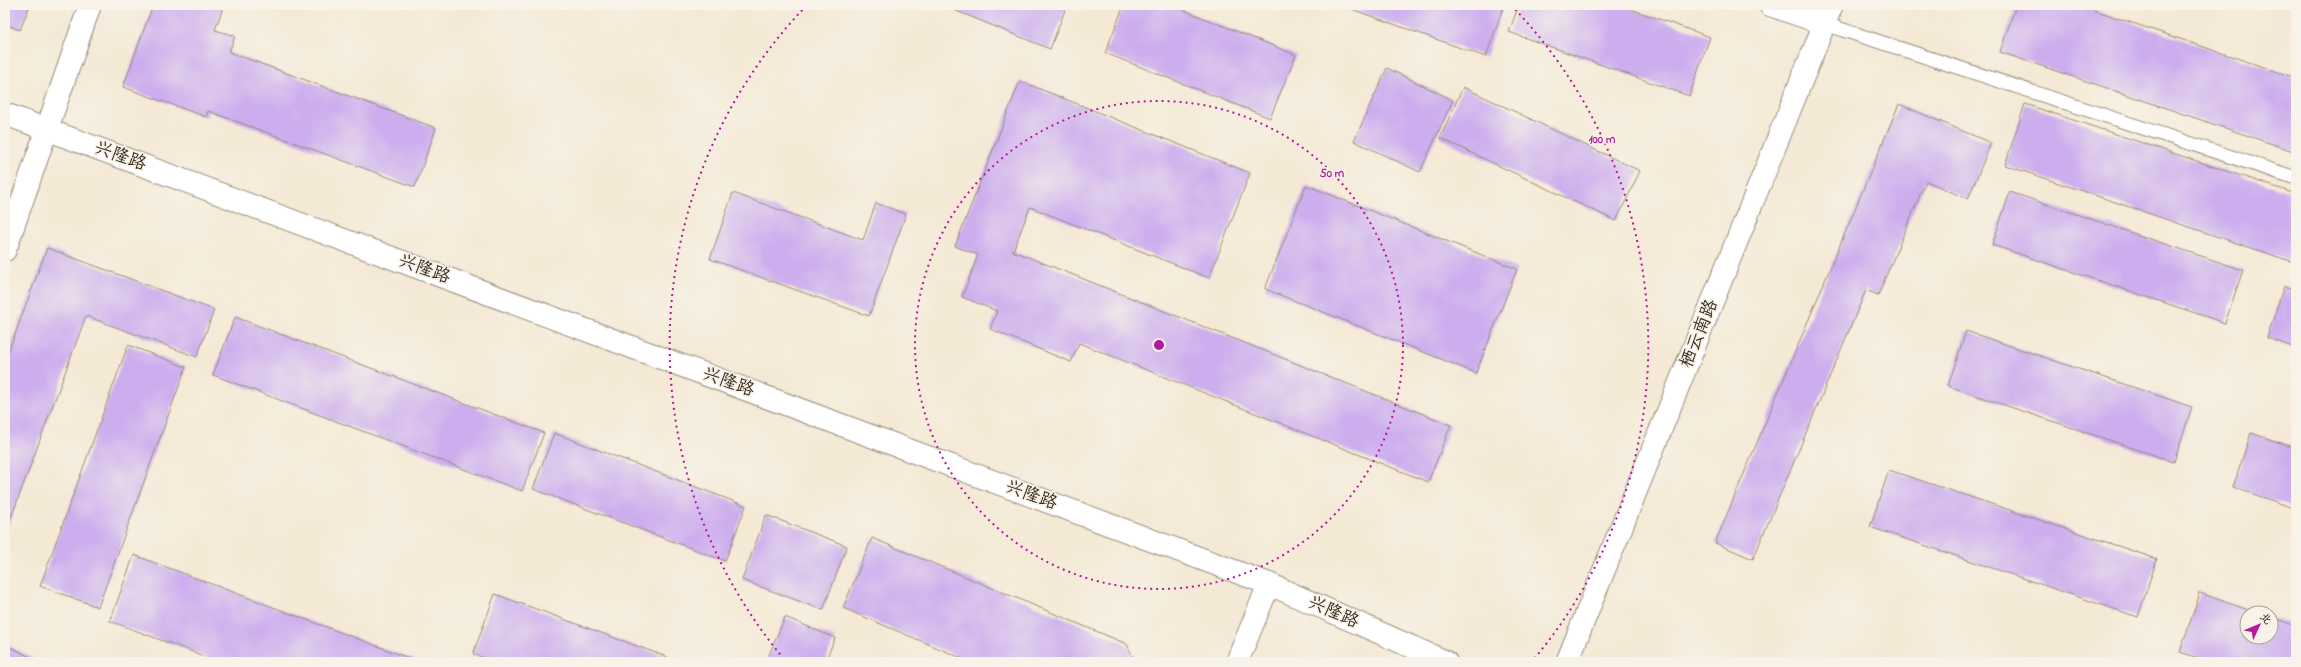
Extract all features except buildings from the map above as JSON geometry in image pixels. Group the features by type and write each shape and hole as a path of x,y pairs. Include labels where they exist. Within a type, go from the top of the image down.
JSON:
{"street":[{"path":"5,250 90,5"},
{"path":"1770,5 1829,15"},
{"name":"栖云南路","path":"1567,662 1829,15"},
{"name":"兴隆路","path":"5,114 1269,584 1446,662"},
{"path":"1236,662 1269,584"}],"lane":[{"path":"1829,15 2296,178"}]}
